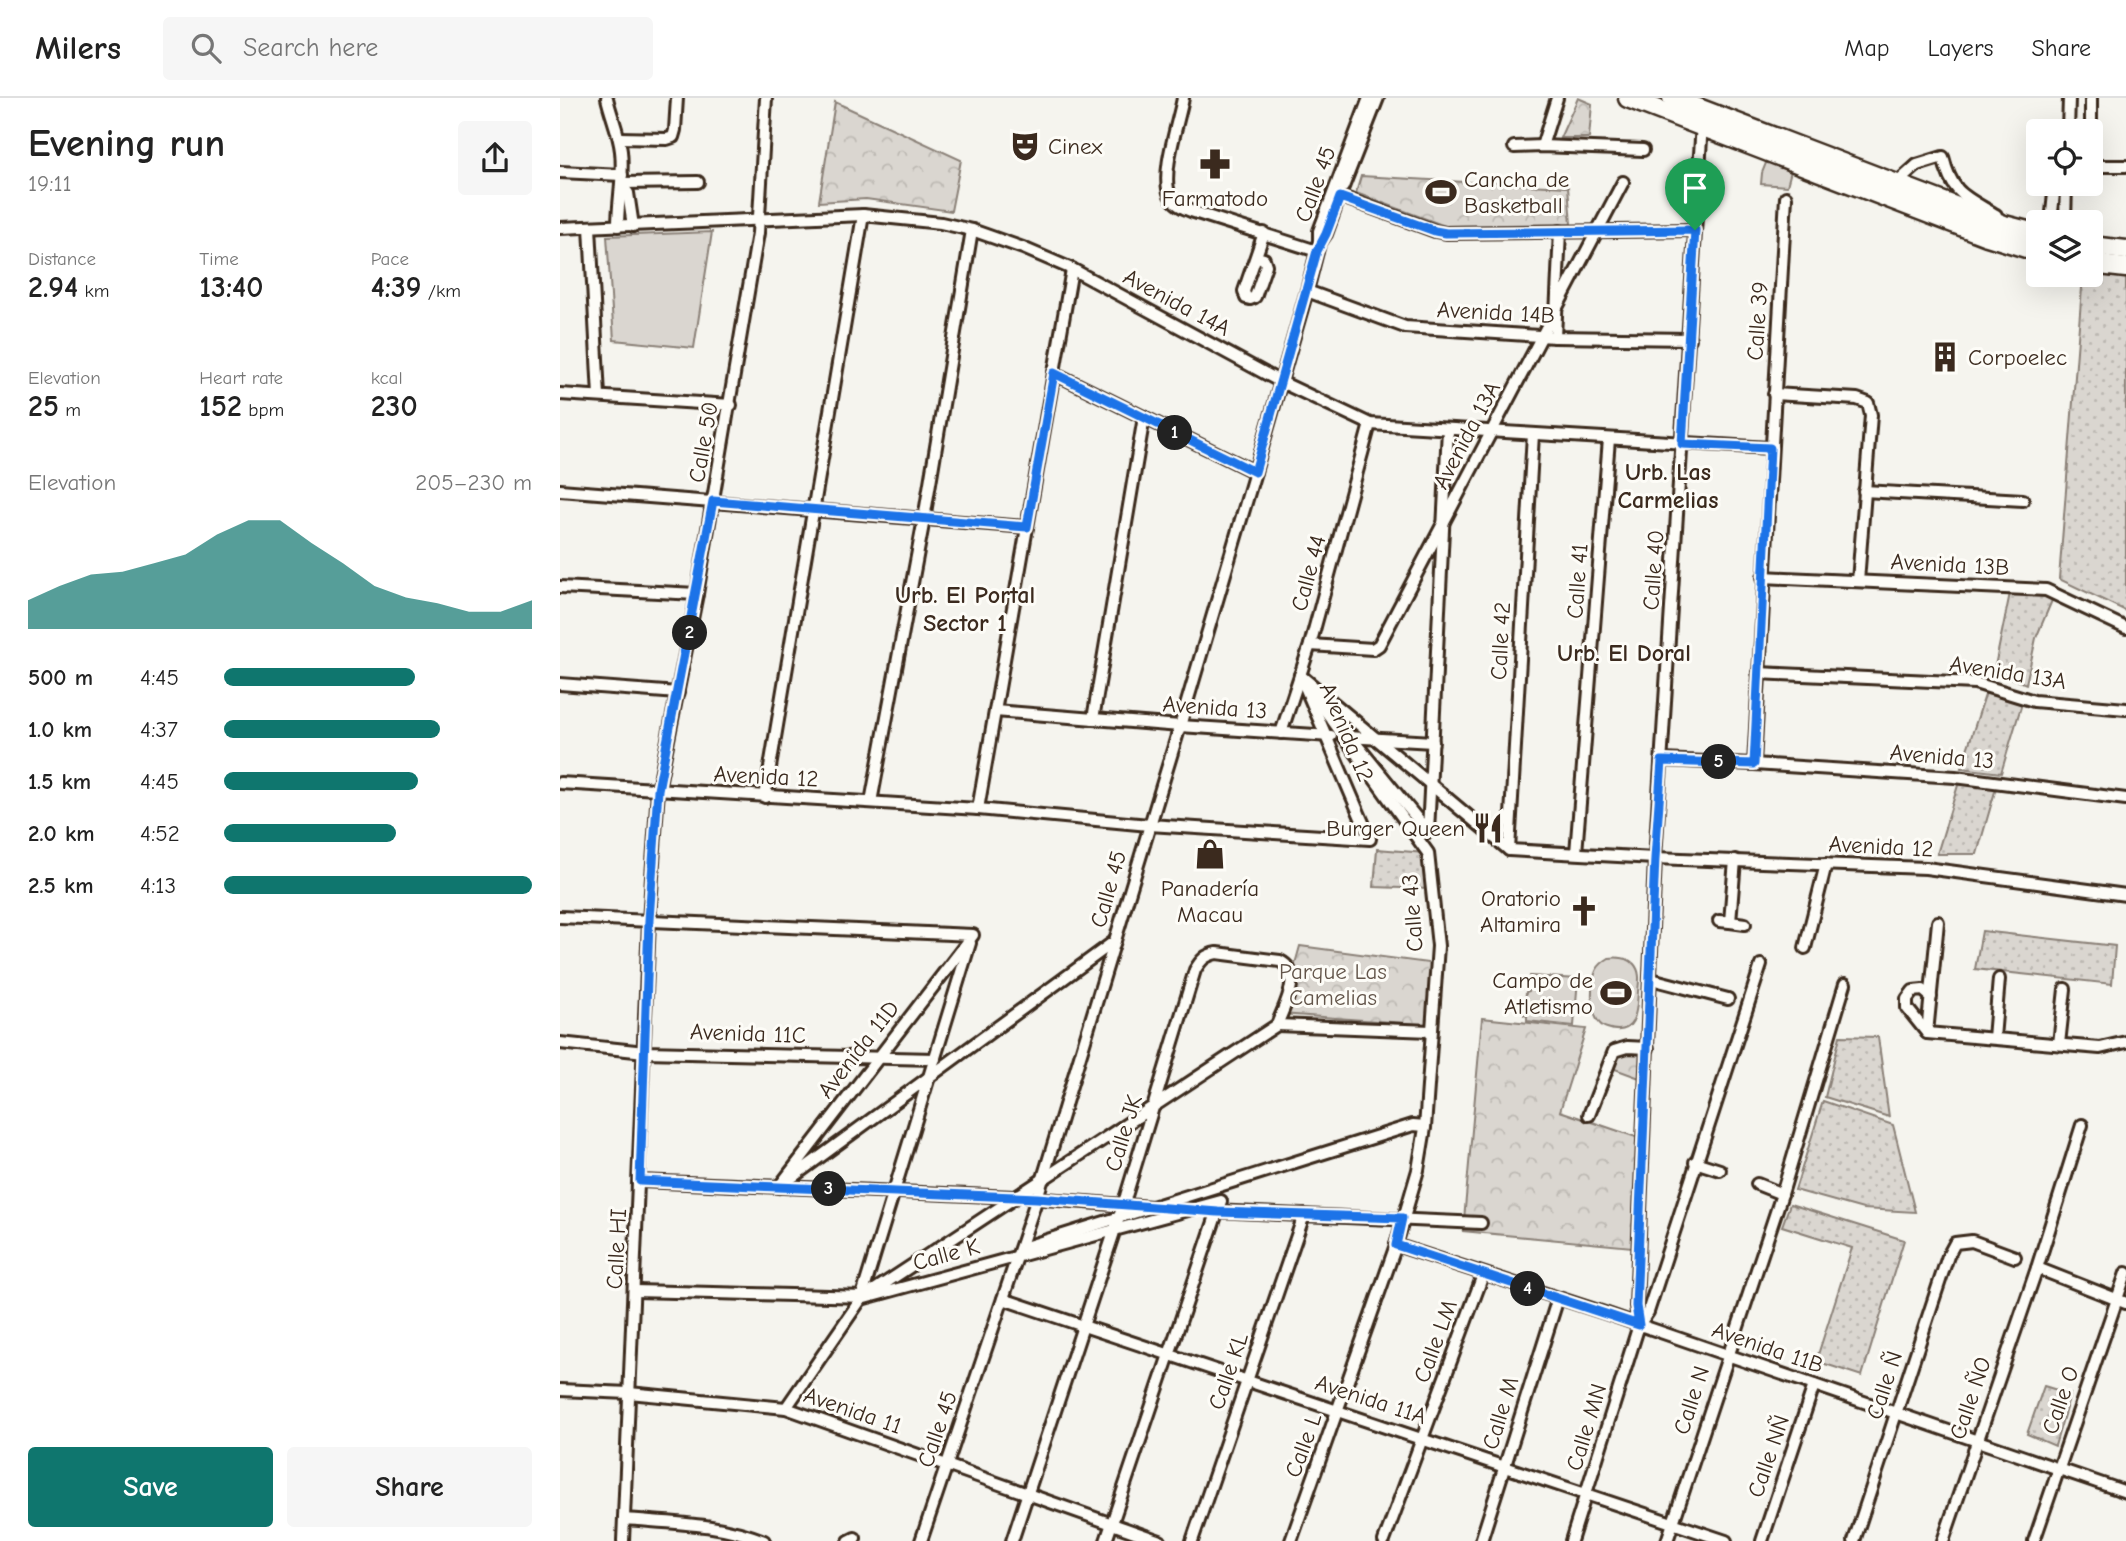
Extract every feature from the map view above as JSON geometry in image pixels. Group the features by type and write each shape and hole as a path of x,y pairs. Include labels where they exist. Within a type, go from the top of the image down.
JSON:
{"main road":[{"path":"1628,98 1704,119 1897,183 2026,231"},
{"path":"1672,98 1704,119 1987,236 2026,248"},
{"path":"2103,247 2126,250"},
{"path":"2103,265 2126,268"}],"street":[{"path":"607,98 619,138 622,181 618,198 618,226"},
{"path":"619,138 673,137 677,98"},
{"name":"Calle 50","path":"658,790 731,405 760,219 766,98"},
{"path":"1183,98 1167,172 1169,194 1182,208 1318,247"},
{"name":"Calle 45","path":"921,1541 1037,1198 1180,726 1318,247 1326,234 1369,98"},
{"name":"Calle 45","path":"1337,195 1378,98"},
{"path":"1542,146 1557,98"},
{"path":"2065,119 2069,98"},
{"path":"2091,98 2091,119"},
{"name":"Calle 40","path":"1639,1325 1636,1306 1655,858 1704,119"},
{"path":"1514,147 1643,150"},
{"path":"1897,183 1917,164 1942,157 1947,176 1955,189 2020,229"},
{"path":"2103,166 2126,166"},
{"path":"560,172 622,181 698,182"},
{"path":"622,181 628,193 633,226"},
{"name":"Avenida 13A","path":"1310,645 1373,649 1379,645 1623,183"},
{"path":"1337,195 1446,233 1695,230"},
{"name":"Calle 39","path":"1754,764 1786,197"},
{"path":"765,797 863,215"},
{"name":"Avenida 14A","path":"560,228 863,215 928,221 972,230 1072,269 1281,382 1370,424 1770,448"},
{"path":"590,227 598,396"},
{"path":"871,802 924,519 972,230"},
{"path":"1555,337 1560,231"},
{"path":"1257,257 1264,233"},
{"path":"978,809 1072,269"},
{"name":"Avenida 14B","path":"1307,291 1405,327 1555,337 1689,339"},
{"path":"1054,373 1255,472"},
{"path":"560,394 731,405"},
{"path":"1774,394 1857,399 1868,403 1871,415 1858,581"},
{"path":"1093,719 1144,417"},
{"name":"Calle 44","path":"1281,733 1310,645 1370,424"},
{"path":"1300,675 1428,832 1448,429"},
{"name":"Calle 42","path":"1509,850 1533,434"},
{"name":"Calle 41","path":"1576,853 1609,439"},
{"path":"560,490 815,508 1027,527"},
{"path":"1864,491 2024,500"},
{"name":"Avenida 13B","path":"1763,578 2046,590 2126,628"},
{"path":"560,587 697,594"},
{"name":"Avenida 13A","path":"1758,673 1975,683 2034,701 2126,709"},
{"name":"Avenida 12","path":"1300,675 1509,850 1926,868 2126,895"},
{"name":"Avenida 12","path":"560,783 978,809 1149,825 1370,839 1300,675"},
{"name":"Calle 43","path":"1300,675 1428,853 1438,946 1425,1126 1418,1170 1396,1245"},
{"path":"560,684 678,693"},
{"name":"Avenida 13","path":"995,711 1433,742"},
{"name":"Avenida 13","path":"1662,761 1955,776 2126,799"},
{"name":"Calle HI","path":"623,1541 649,920 658,790"},
{"path":"1735,860 1725,922 1745,924"},
{"path":"1805,948 1826,864"},
{"path":"560,917 973,935 861,1299 786,1408"},
{"path":"1927,1033 1938,922"},
{"name":"Avenida 11D","path":"779,1187 973,935"},
{"path":"779,1187 1115,941"},
{"name":"Calle JK","path":"1012,1541 1084,1326 1200,960 1208,954 1217,953 1280,961 1288,965 1292,972 1292,981 1277,1025"},
{"path":"1639,1325 1648,1312 1761,965"},
{"path":"1651,979 1728,999"},
{"path":"1993,1038 1999,979"},
{"name":"Calle N","path":"1667,1541 1782,1194 1845,984"},
{"path":"2059,1044 2065,989"},
{"path":"1931,997 1923,990 1913,991 1907,999 1907,1008 1927,1033 2099,1048 2126,1042"},
{"path":"1277,1025 1431,1031"},
{"name":"Calle K","path":"861,1299 1277,1025"},
{"name":"Avenida 11C","path":"560,1043 645,1052 935,1059"},
{"path":"1589,1115 1614,1051 1620,1048 1647,1048"},
{"path":"635,1291 861,1299 1413,1125 1425,1126"},
{"name":"Calle ÑO","path":"1943,1541 2037,1268 2082,1125"},
{"path":"1695,1162 1720,1170"},
{"path":"640,1181 1037,1198 1218,1212 1481,1223"},
{"path":"1757,1184 1782,1194"},
{"name":"Calle K","path":"861,1299 1221,1201 1218,1212"},
{"path":"1106,1541 1218,1212"},
{"name":"Calle KL","path":"1192,1541 1304,1215"},
{"name":"Calle Ñ","path":"1854,1541 1948,1256 1955,1243 1972,1241 2015,1257"},
{"name":"Avenida 11B","path":"1396,1245 1639,1325 2126,1492"},
{"name":"Calle L","path":"1291,1541 1396,1245"},
{"path":"2037,1268 2121,1302"},
{"name":"Calle O","path":"2034,1541 2121,1302 2126,1273"},
{"name":"Calle LM","path":"1384,1541 1483,1275"},
{"name":"Calle M","path":"1481,1541 1558,1298"},
{"name":"Avenida 11A","path":"1003,1299 1726,1541"},
{"name":"Calle MN","path":"1571,1541 1639,1325"},
{"name":"Calle NÑ","path":"1762,1541 1814,1385"},
{"name":"Avenida 11","path":"560,1391 629,1393 786,1408 1160,1541"},
{"path":"625,1519 710,1525 764,1541"}],"green space":[{"path":"1578,98 1592,104 1589,138 1560,138"},
{"path":"835,102 961,160 951,211 866,199 819,202"},
{"path":"1768,158 1792,167 1787,186 1761,184"},
{"path":"1361,176 1482,183 1483,179 1508,184 1568,187 1571,224 1445,226 1356,193"},
{"path":"712,232 694,348 614,340 607,236"},
{"path":"2103,272 2126,274 2126,611 2059,579 2082,287 2103,287"},
{"path":"2010,593 2053,598 2036,638 2026,684 1994,671"},
{"path":"1987,689 2023,700 2001,773 1961,768"},
{"path":"1959,782 1996,788 1977,854 1937,854"},
{"path":"1377,849 1425,853 1429,889 1374,887"},
{"path":"1982,931 2115,946 2112,984 1975,969"},
{"name":"Parque Las Camelias","path":"1300,946 1436,964 1432,1025 1281,1014"},
{"name":"Campo de Atletismo","path":"1609,958 1629,960 1639,974 1637,1007 1633,1021 1624,1029 1617,1030 1601,1025 1592,1002 1594,975 1599,966"},
{"path":"1530,976 1578,979 1574,1026 1527,1021 1527,1016 1524,1015"},
{"path":"1482,1018 1586,1029 1560,1111 1639,1138 1632,1247 1463,1231"},
{"path":"1840,1036 1878,1037 1889,1117 1825,1097"},
{"path":"1620,1046 1646,1047 1645,1080 1612,1068"},
{"path":"1823,1101 1893,1125 1915,1212 1863,1209 1795,1190"},
{"path":"1790,1204 1904,1240 1862,1376 1816,1361 1852,1248 1782,1226"},
{"path":"2044,1386 2070,1394 2055,1446 2027,1434"}],"place":[{"name":"Cinex","path":"1025,146"},
{"name":"Farmatodo","path":"1215,164"},
{"name":"Cancha de Basketball","path":"1441,192"},
{"name":"Corpoelec","path":"1945,357"},
{"name":"Burger Queen","path":"1488,828"},
{"name":"Panadería Macau","path":"1210,854"},
{"name":"Oratorio Altamira","path":"1584,911"},
{"name":"Campo de Atletismo","path":"1616,993"}],"district":[{"name":"Urb. Las Carmelias","path":"1668,486"},
{"name":"Urb. El Portal Sector 1","path":"965,609"},
{"name":"Urb. El Doral","path":"1624,653"}],"route":[{"path":"1340,197 1446,233 1695,230 1682,444 1770,448 1754,764 1662,761 1655,858 1636,1306 1639,1325 1396,1245 1402,1218 1218,1212 1037,1198 640,1181 649,920 658,790 713,501 1027,527 1054,373 1255,472 1319,244 1326,234 1340,197"}]}
